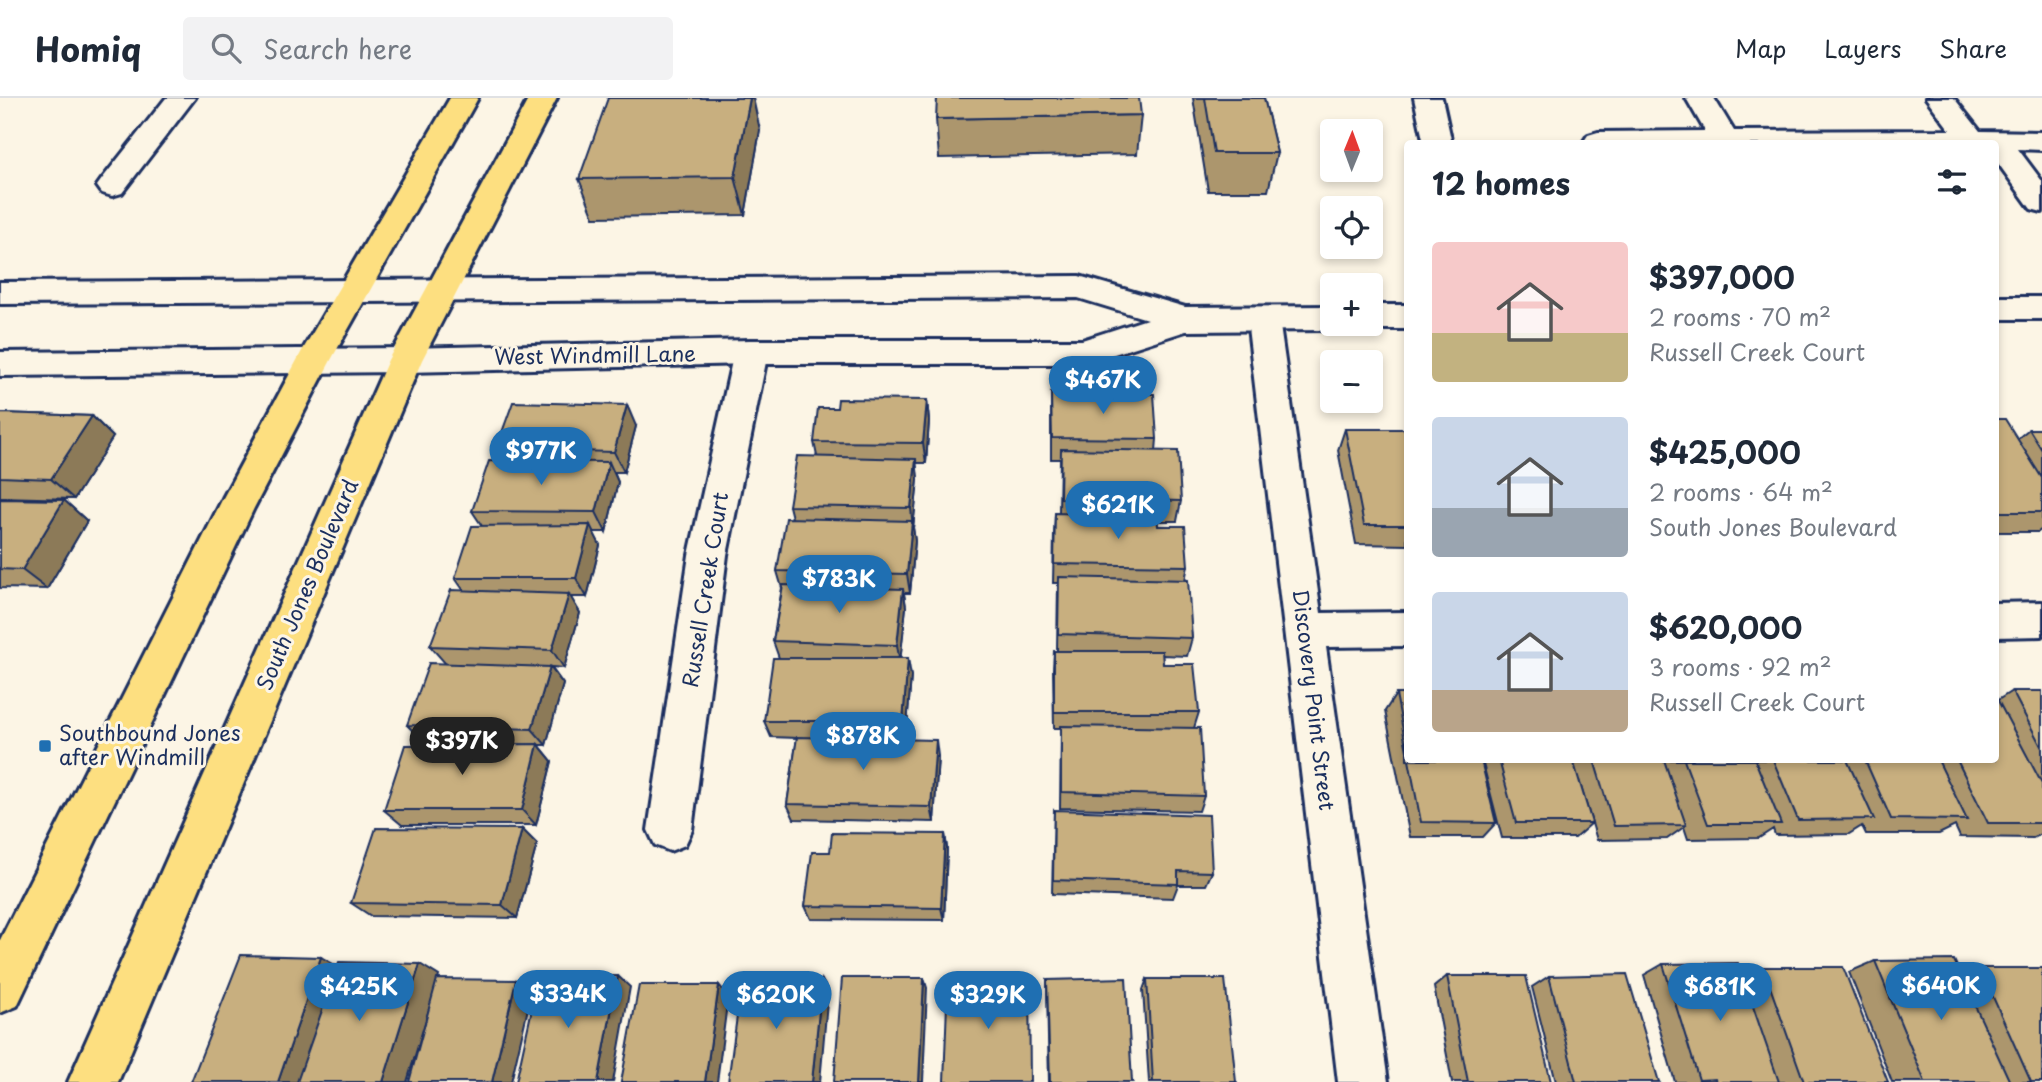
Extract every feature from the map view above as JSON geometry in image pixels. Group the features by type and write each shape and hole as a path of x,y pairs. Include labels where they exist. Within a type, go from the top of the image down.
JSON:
{"main road":[{"path":"0,989 67,858 236,508 313,360 464,98"},
{"name":"South Jones Boulevard","path":"93,1082 405,360 543,98"}],"street":[{"path":"112,186 181,98"},
{"path":"1428,98 1437,140"},
{"path":"1700,98 1725,140 1984,140"},
{"path":"1940,98 1984,140"},
{"path":"1999,140 2042,141"},
{"path":"1999,156 2042,202"},
{"name":"West Windmill Lane","path":"0,293 1079,287 1185,319 1320,318"},
{"path":"1999,309 2042,308"},
{"path":"1383,317 1404,317"},
{"name":"West Windmill Lane","path":"0,364 405,360 751,352 1083,352 1185,319"},
{"name":"Discovery Point Street","path":"1263,319 1363,1082"},
{"name":"Russell Creek Court","path":"670,830 708,555 751,352"},
{"path":"1999,620 2042,619"},
{"path":"1304,630 1404,629"}],"building":[{"path":"608,98 750,98 735,177 579,179"},
{"path":"937,98 1139,98 1141,115 936,119"},
{"path":"1205,98 1264,98 1277,153 1214,153"},
{"path":"1051,393 1154,394 1157,439 1052,438"},
{"path":"838,399 927,400 923,443 814,442 818,408 837,408"},
{"path":"513,402 627,405 614,452 496,449"},
{"path":"0,413 92,416 51,479 0,477"},
{"path":"1999,419 2005,419 2042,478 2042,512 2001,512"},
{"path":"1345,429 1404,429 1404,525 1364,525"},
{"path":"2029,429 2042,429 2042,450"},
{"path":"1061,449 1178,451 1181,501 1060,498"},
{"path":"797,456 916,459 911,508 789,506"},
{"path":"489,461 609,462 596,512 472,511"},
{"path":"0,499 64,500 22,570 0,569"},
{"path":"1055,513 1157,516 1158,526 1185,526 1188,566 1054,564"},
{"path":"786,518 912,521 907,574 777,571"},
{"path":"590,525 576,578 455,578 472,526"},
{"path":"1059,577 1188,580 1192,638 1058,634"},
{"path":"783,585 903,589 897,645 773,641"},
{"path":"451,590 569,594 552,650 430,646"},
{"path":"1054,651 1162,651 1163,664 1194,664 1199,712 1054,712"},
{"path":"773,658 908,658 903,721 764,721"},
{"path":"429,663 550,667 532,729 407,725"},
{"path":"2012,691 2042,691 2042,748"},
{"path":"1396,694 1404,694 1404,735"},
{"path":"1999,703 2042,784 2042,823 1988,823 1958,763 1999,763"},
{"path":"1061,726 1200,728 1204,796 1061,792"},
{"path":"797,737 936,740 931,807 787,804"},
{"path":"538,744 522,810 384,810 405,745"},
{"path":"1410,763 1482,763 1496,823 1421,822"},
{"path":"1500,763 1574,763 1592,823 1516,823"},
{"path":"1595,763 1665,763 1686,825 1614,826"},
{"path":"1685,763 1756,763 1781,824 1708,824"},
{"path":"1774,763 1848,763 1874,819 1798,820"},
{"path":"1866,763 1939,763 1967,820 1891,819"},
{"path":"1054,810 1209,815 1212,872 1178,871 1178,884 1053,880"},
{"path":"376,828 522,829 502,905 351,903"},
{"path":"832,833 945,834 941,908 805,906 812,852 830,852"},
{"path":"241,955 321,957 278,1082 191,1082"},
{"path":"1954,960 2010,1082 1925,1082 1875,961"},
{"path":"339,962 420,964 383,1082 297,1082"},
{"path":"1738,963 1779,1082 1699,1080 1663,964"},
{"path":"1763,967 1843,967 1888,1082 1804,1082"},
{"path":"1980,968 2042,968 2042,1082 2031,1082"},
{"path":"1627,974 1659,1082 1576,1082 1549,976"},
{"path":"618,976 598,1082 516,1082 539,977"},
{"path":"1447,976 1526,976 1551,1082 1468,1082"},
{"path":"842,978 924,978 919,1082 834,1082"},
{"path":"948,978 1029,978 1030,1082 944,1082"},
{"path":"1126,978 1132,1082 1050,1082 1047,980"},
{"path":"437,979 516,980 492,1082 409,1082"},
{"path":"1147,979 1225,979 1236,1082 1153,1082"},
{"path":"742,980 822,980 812,1082 728,1082"},
{"path":"639,985 719,985 705,1082 621,1082"}],"place":[{"name":"Southbound Jones after Windmill","path":"45,746"}]}
